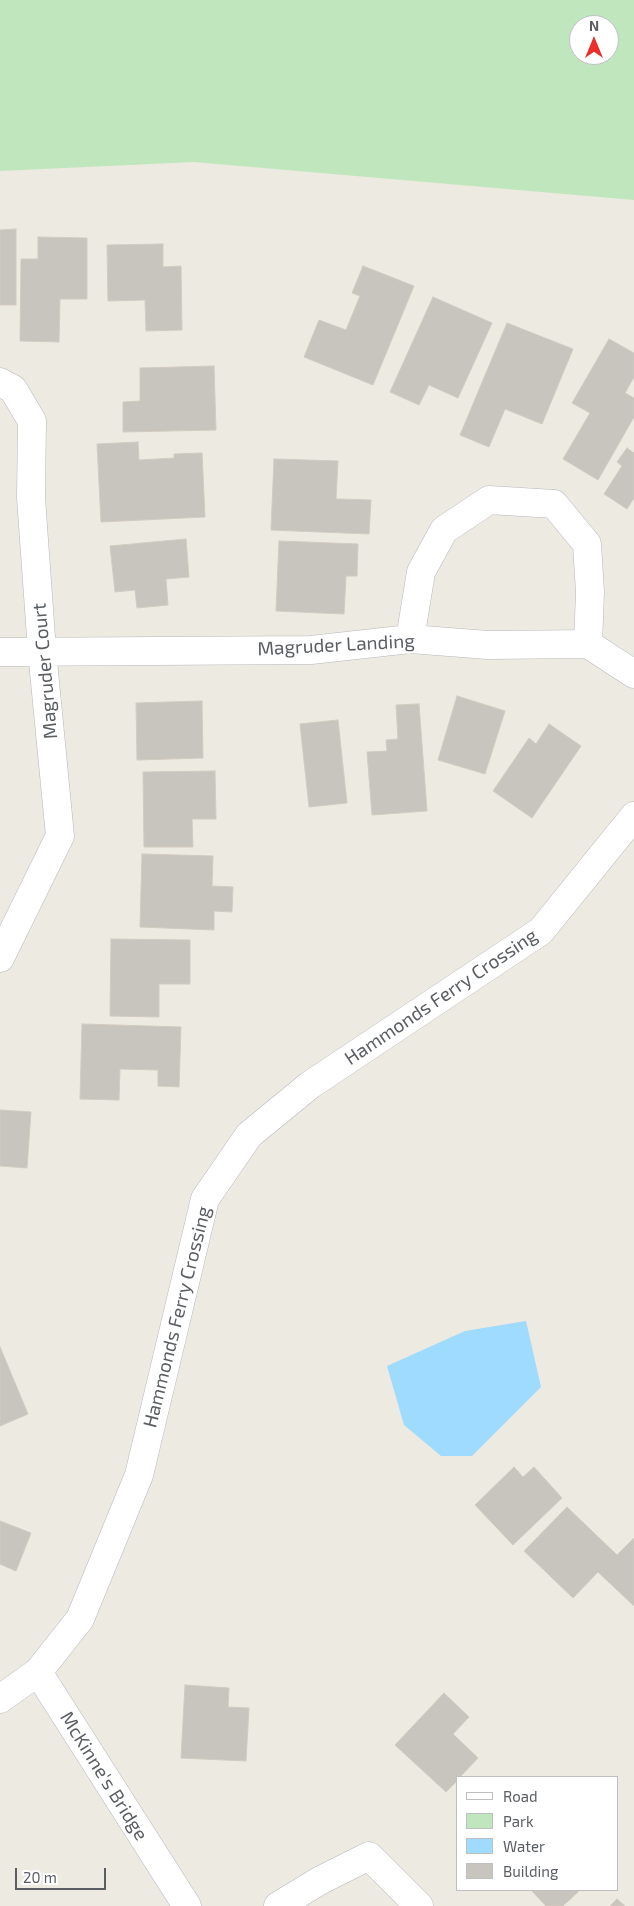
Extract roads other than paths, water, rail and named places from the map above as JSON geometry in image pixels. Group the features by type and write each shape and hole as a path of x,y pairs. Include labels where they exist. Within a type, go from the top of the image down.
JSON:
{"street":[{"name":"Magruder Court","path":"0,382 13,389 32,421 31,498 42,651 60,836 0,958"},
{"path":"410,639 421,572 444,530 489,500 554,504 586,544 590,592 588,644 634,674"},
{"name":"Magruder Landing","path":"0,652 310,650 410,639 488,645 588,644"},
{"name":"Hammonds Ferry Crossing","path":"0,1699 38,1672 80,1619 139,1475 205,1198 249,1135 310,1085 541,931 634,816"},
{"name":"McKinne's Bridge","path":"38,1672 187,1906"},
{"path":"278,1906 321,1880 369,1856 419,1906"}],"water":[{"path":"526,1321 541,1387 472,1456 441,1456 404,1425 387,1366 465,1331"}]}
